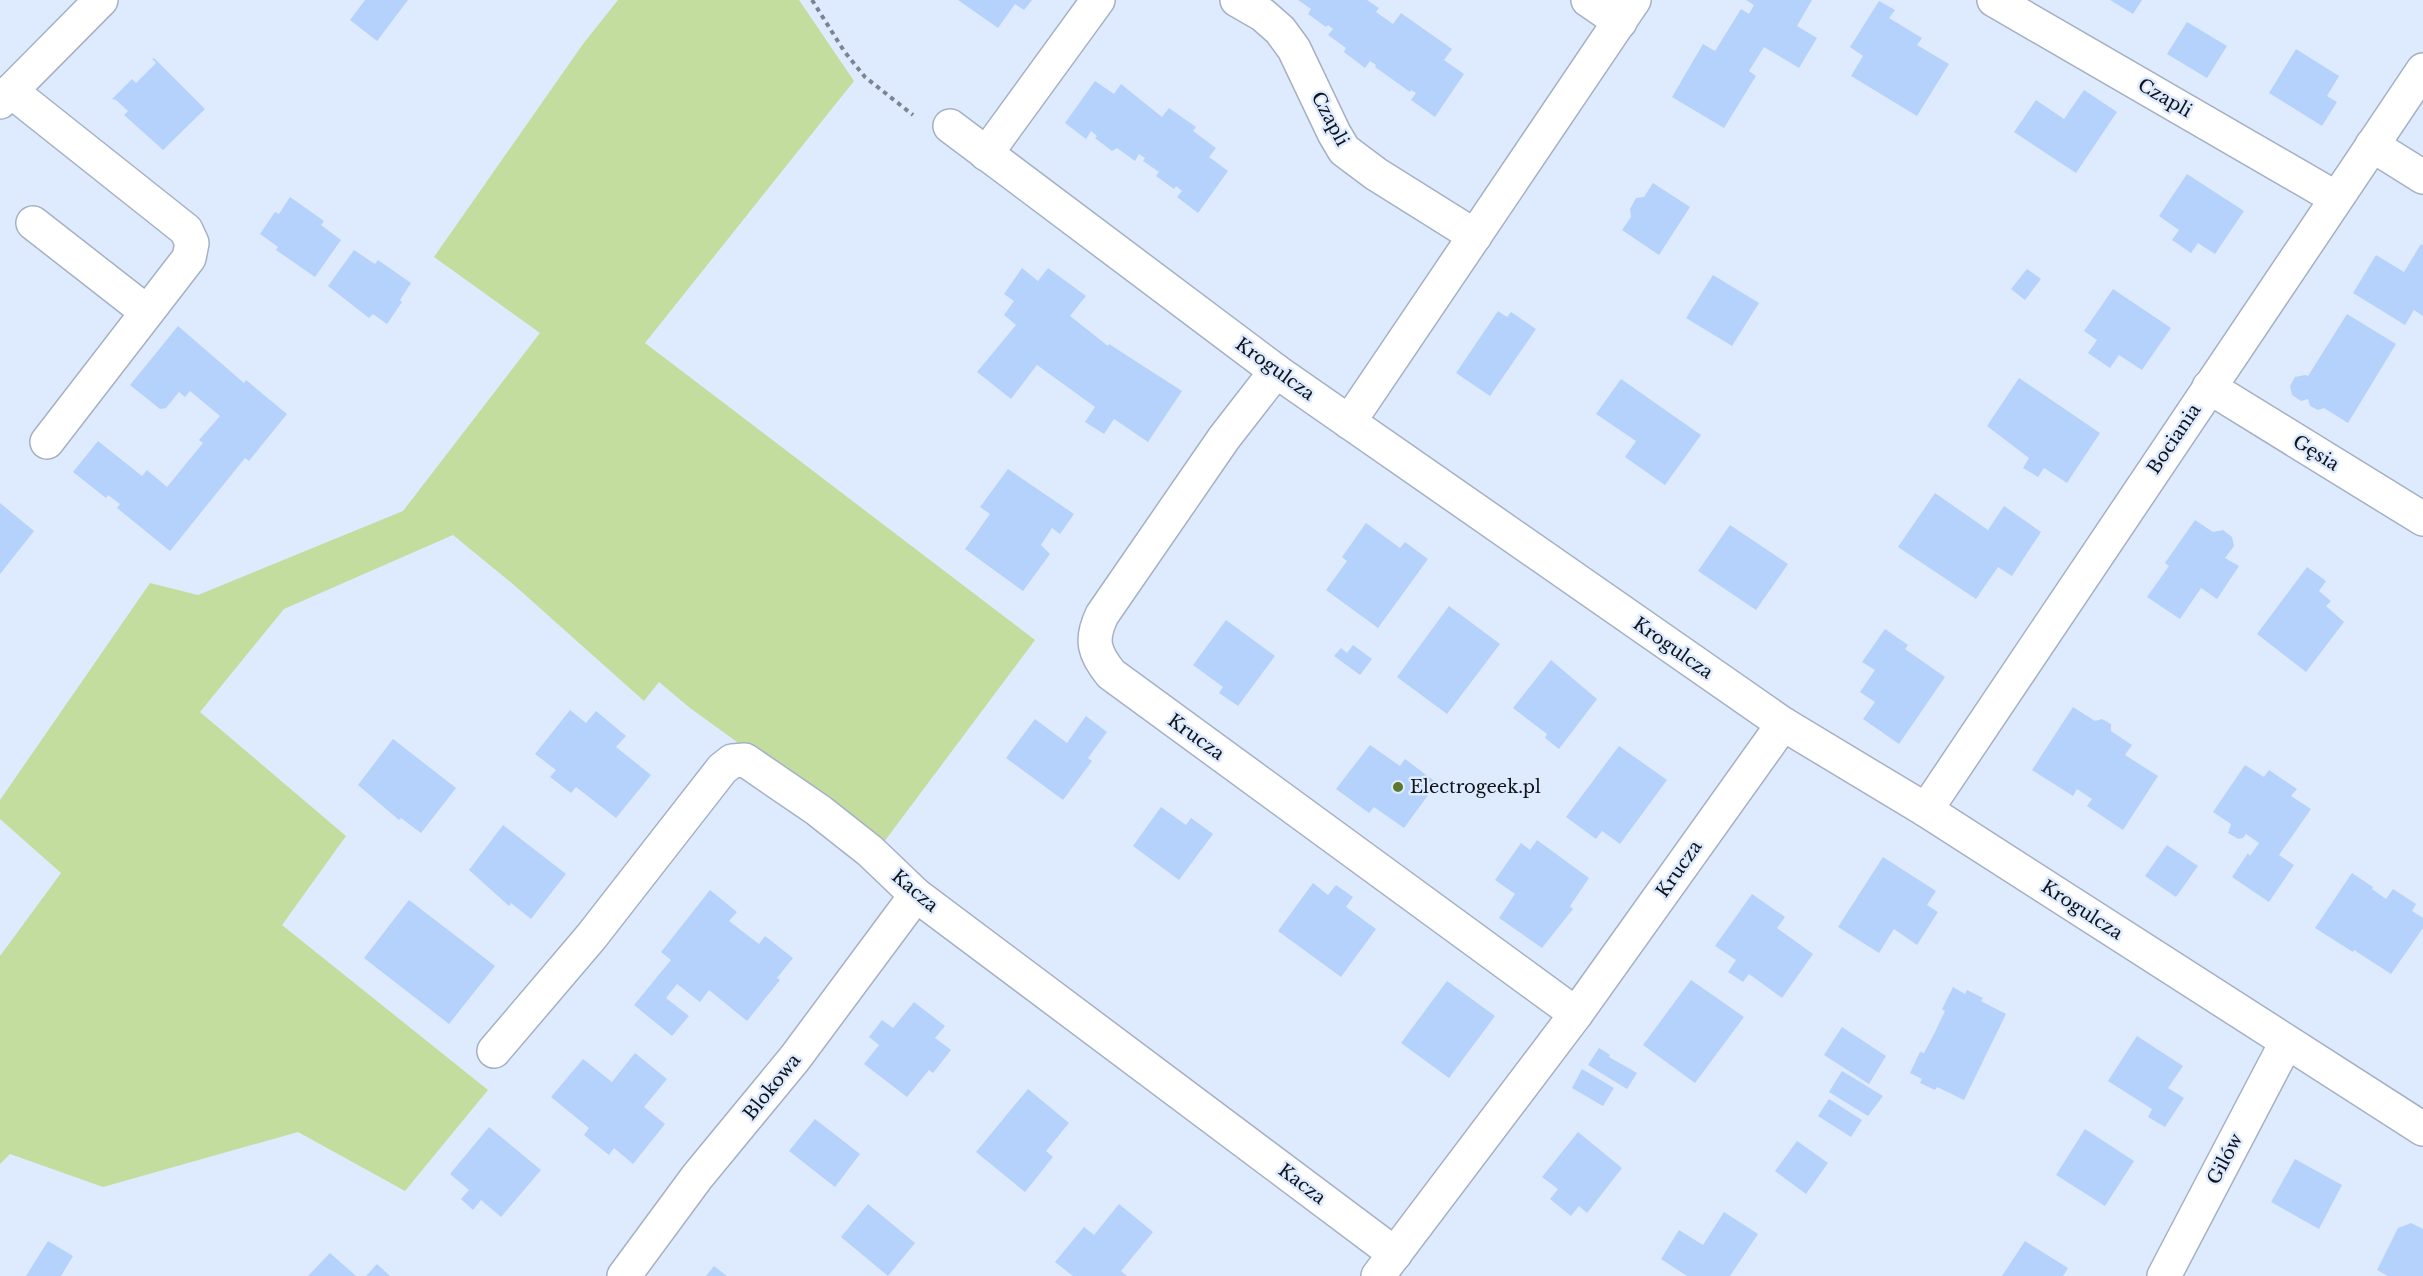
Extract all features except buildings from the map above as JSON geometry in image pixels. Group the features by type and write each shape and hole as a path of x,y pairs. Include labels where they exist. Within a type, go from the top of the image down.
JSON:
{"street":[{"path":"47,442 189,258 192,243 186,230 6,97 101,0"},
{"path":"986,154 1098,0"},
{"name":"Czapli","path":"1237,0 1263,15 1280,30 1294,49 1344,150 1376,174 1475,236"},
{"path":"1349,422 1627,11 1588,0"},
{"name":"Czapli","path":"1994,0 2336,198"},
{"name":"Bociania","path":"1926,810 2423,70"},
{"name":"Krogulcza","path":"950,126 1276,371 1783,724 1926,810 2423,1129"},
{"path":"2372,145 2423,177"},
{"path":"33,223 147,312"},
{"name":"Krucza","path":"1276,371 1224,438 1102,615 1096,628 1095,644 1099,659 1120,681 1576,1014"},
{"name":"Gęsia","path":"2209,387 2423,519"},
{"name":"Krucza","path":"1387,1265 1576,1014 1783,724"},
{"name":"Kacza","path":"494,1051 591,937 722,769 732,761 744,760 818,810 870,851 916,895 1387,1265"},
{"name":"Blokowa","path":"624,1276 697,1177 795,1058 916,895"},
{"name":"Gilów","path":"2164,1276 2286,1043"}],"path":[{"path":"812,0 844,51 865,77 927,126 950,126"}],"green space":[{"path":"618,0 799,0 854,81 645,343 1035,640 881,846 690,708 659,682 644,701 514,585 453,535 284,609 200,712 346,836 282,925 488,1090 405,1191 298,1132 103,1187 10,1154 0,1164 0,956 61,873 0,819 0,800 150,583 198,595 403,511 540,333 434,257 583,44"}],"place":[{"name":"Electrogeek.pl","path":"1398,787"}]}
